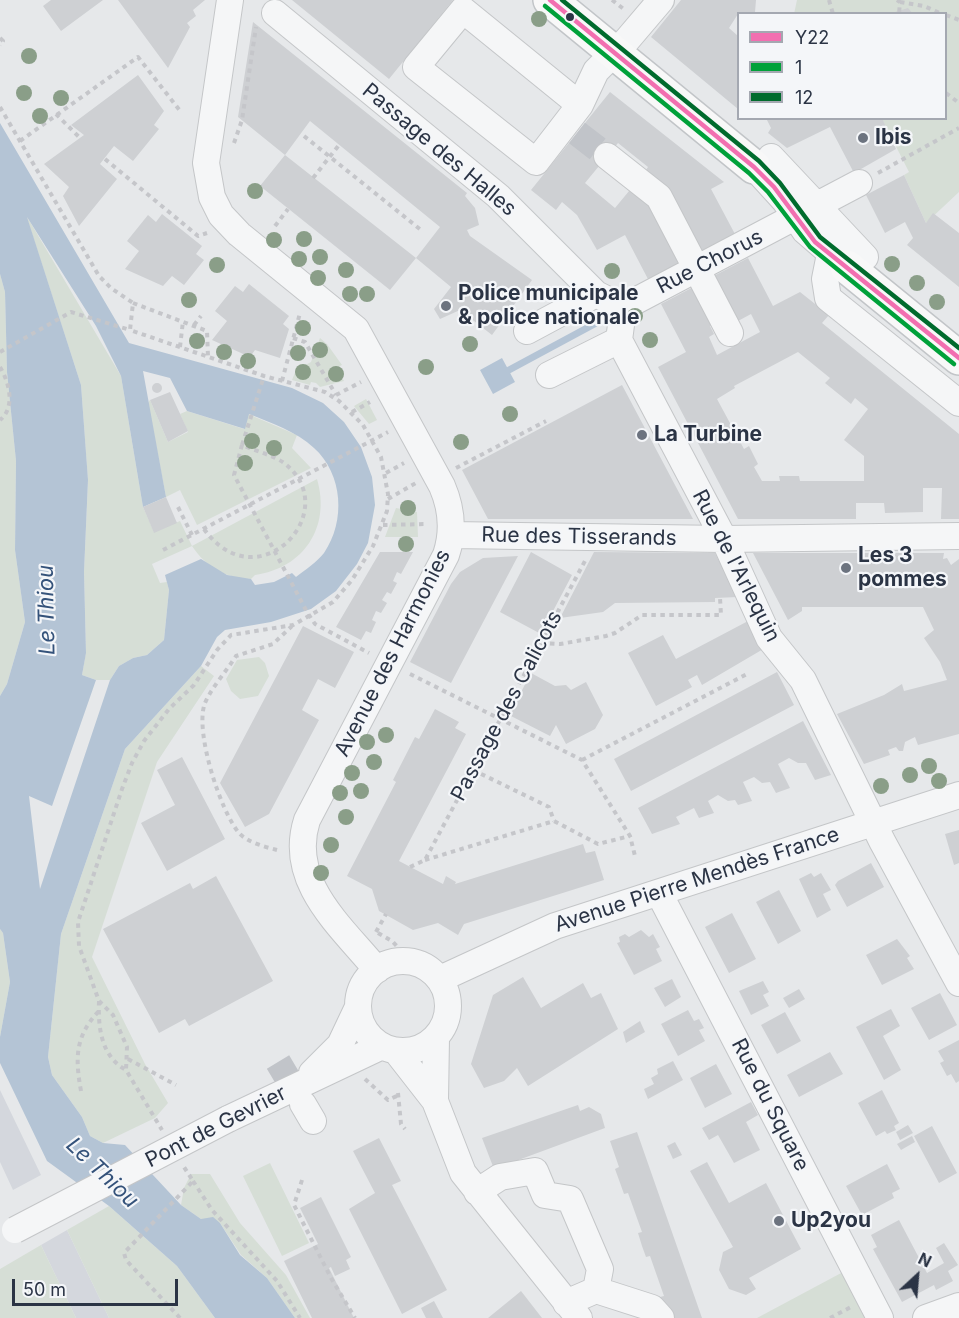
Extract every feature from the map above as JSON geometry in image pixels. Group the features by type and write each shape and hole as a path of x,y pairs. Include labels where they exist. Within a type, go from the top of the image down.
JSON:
{"main road":[{"path":"550,0 621,47 762,162"},
{"path":"575,0 621,47"},
{"path":"847,260 959,333"},
{"path":"847,260 959,358"}],"street":[{"name":"Avenue des Harmonies","path":"230,0 206,163 212,197 221,215 238,234 356,329 442,486 451,510 440,530 446,555 380,658 307,820 302,836 302,858 309,881 327,911 377,970"},
{"path":"580,105 463,10 416,67 536,162 571,129 596,71 621,47 661,0"},
{"name":"Passage des Halles","path":"266,19 498,196 596,294"},
{"path":"607,156 659,197 730,333"},
{"path":"762,162 847,260"},
{"name":"Rue Chorus","path":"624,307 859,183"},
{"path":"807,212 805,231 847,260"},
{"path":"847,260 825,279 828,298 959,404"},
{"path":"527,331 596,294 624,307 619,340 549,375"},
{"name":"Rue de l'Arlequin","path":"619,340 723,539 770,638 803,680 873,822 959,983"},
{"name":"Rue des Tisserands","path":"440,530 597,537 723,539 959,536"},
{"name":"Avenue Pierre Mendès France","path":"440,979 555,926 959,795"},
{"name":"Rue du Square","path":"660,893 880,1318"},
{"path":"389,1049 417,1049 436,1038 444,1028 448,1010 446,991 440,979 423,965 412,962 388,964 377,970 363,986 358,1007 364,1030 389,1049 435,1101 463,1173 477,1192 573,1311 597,1290 600,1269 570,1199 545,1195 534,1171 500,1178 477,1192"},
{"name":"Pont de Gevrier","path":"307,1103 340,1045 358,1007"},
{"path":"435,1101 436,1038"},
{"name":"Pont de Gevrier","path":"8,1234 228,1119 307,1103 348,1063 389,1049"},
{"path":"597,1290 652,1308 661,1318"},
{"path":"926,1318 959,1306"}],"path":[{"path":"899,1 924,6 939,12"},
{"path":"242,120 266,19"},
{"path":"0,38 3,41 0,45"},
{"path":"20,141 138,57 181,112"},
{"path":"0,107 99,276 111,288 133,303 207,331 208,357"},
{"path":"56,114 80,138"},
{"path":"859,183 959,128"},
{"path":"304,136 421,230"},
{"path":"313,178 339,145"},
{"path":"105,159 198,236 211,231"},
{"path":"275,226 288,208"},
{"path":"130,330 133,303"},
{"path":"282,381 301,309"},
{"path":"0,352 71,312 264,376 334,396 368,378"},
{"path":"194,326 201,316"},
{"path":"180,347 183,321"},
{"path":"166,1136 126,1070 108,1055 99,1028 99,1000 79,946 78,922 132,763 169,710 194,685 225,641 239,633 293,626 311,618 333,602 352,580 383,525 388,499 386,473 373,440 352,412 334,396 305,342 293,338"},
{"path":"0,367 6,379 10,406 0,420"},
{"path":"264,376 234,475 315,624 499,720 582,760 630,836 635,856"},
{"path":"352,412 374,400"},
{"path":"450,471 546,421"},
{"path":"163,550 251,506 397,427"},
{"path":"204,529 212,540 235,555 256,557 275,552 294,537 304,515 304,497 299,480 284,463 242,445"},
{"path":"386,473 406,462"},
{"path":"388,499 417,483"},
{"path":"178,507 192,535"},
{"path":"383,525 440,530"},
{"name":"Passage des Calicots","path":"425,860 597,537"},
{"path":"541,643 560,644 606,636 615,633 642,615 721,615 720,597"},
{"path":"276,849 261,846 240,834 214,784 204,730 204,706 228,672 236,656 273,644 293,626"},
{"path":"582,760 747,674"},
{"path":"473,770 549,807 554,821 598,844 630,836"},
{"path":"410,867 425,860 554,821"},
{"path":"376,932 386,914"},
{"path":"392,941 412,962"},
{"path":"99,1000 113,1015 127,1047 126,1070"},
{"path":"81,1091 76,1062 85,1025 99,1011"},
{"path":"128,1059 176,1085"},
{"path":"348,1063 388,1100"},
{"path":"182,1163 212,1210 277,1281 300,1318"},
{"path":"302,1180 294,1205 331,1278 355,1318"},
{"path":"180,1318 126,1260 124,1252 127,1246 193,1181"}],"shaded area":[{"path":"797,0 959,0 959,192 926,223 904,175 909,172 883,120 947,120 947,12 794,12"},
{"path":"26,215 121,376 143,507 154,532 180,521 192,546 152,564 160,583 167,582 169,590 164,640 147,655 133,658 119,666 110,680 96,680 82,675 86,652 84,572 88,481 81,385"},
{"path":"0,274 5,292 7,372 16,461 15,550 25,622 7,684 0,696"},
{"path":"320,338 342,365 336,368 344,381 320,387 316,383 311,382 310,385 292,380 296,370 311,362"},
{"path":"366,399 377,420 369,424 354,406"},
{"path":"150,400 168,442 188,432 180,414 187,411 244,429 248,414 297,435 292,448 311,468 197,525 180,490 166,497 148,403"},
{"path":"317,479 320,513 316,529 310,542 287,564 255,575 251,579 233,577 210,566 192,546"},
{"path":"396,508 417,512 418,537 385,537"},
{"path":"259,657 265,663 269,676 258,696 240,699 231,691 226,679 237,660"},
{"path":"201,666 214,676 157,762 92,957 145,1064 168,1103 155,1118 103,1143 90,1136 82,1117 52,1075 48,1057 61,934 125,749"},
{"path":"0,929 3,933 10,982 0,1037"},
{"path":"0,1090 41,1175 13,1190 0,1162"},
{"path":"270,1163 309,1243 282,1256 243,1176"},
{"path":"191,1174 210,1174 240,1223 286,1275 310,1318 295,1318 267,1278 241,1255 220,1223 201,1219 181,1205 184,1188"},
{"path":"109,1206 177,1266 215,1318 109,1318 67,1230"},
{"path":"67,1230 109,1318 76,1318 41,1245"},
{"path":"41,1245 76,1318 0,1318 0,1269"},
{"path":"843,1272 865,1318 757,1318"}],"water":[{"name":"Le Thiou","path":"0,123 129,343 292,388 323,403 344,422 361,447 372,477 375,505 368,543 357,564 336,591 311,609 271,622 225,630 217,637 201,666 125,749 61,934 48,1057 52,1075 82,1117 90,1136 103,1143 125,1145 181,1205 201,1219 213,1217 220,1223 240,1255 267,1278 295,1318 215,1318 177,1266 109,1206 47,1161 0,1063 0,1037 10,982 3,933 0,929 0,696 7,684 25,622 15,550 16,461 7,372 5,292 0,274","holes":["27,217 96,326 121,376 143,507 166,497 143,371 170,378 187,411 245,429 249,414 283,428 307,442 324,459 331,471 336,484 338,513 336,527 324,553 296,577 292,573 274,582 255,585 251,579 227,575 201,559 165,575 169,590 164,640 147,655 133,658 119,666 110,680 40,889 29,796 52,806 96,680 82,675 86,653 84,572 88,480 81,385"]},
{"path":"502,358 515,382 493,394 480,370"}],"building":[{"path":"51,0 103,0 61,31 43,6"},
{"path":"118,0 205,0 193,10 196,16 187,23 190,27 168,68"},
{"path":"292,0 453,0 389,79"},
{"path":"681,0 756,0 755,12 737,12 729,28 737,35 737,108 651,37"},
{"path":"908,8 911,12 895,12"},
{"path":"253,22 467,193 465,196 475,208 479,225 467,230 470,236 532,280 492,335 460,310 440,319 434,309 451,287 416,258 440,227 310,121 285,155 238,117"},
{"path":"138,75 164,111 154,125 159,129 133,161 114,146 100,164 117,179 79,226 63,196 69,187 44,164 84,135 71,125"},
{"path":"610,92 724,182 711,189 736,236 698,255 644,173 648,167 618,143 585,183 615,208 634,185 655,200 687,261 649,281 625,235 597,250 577,215 562,202 556,210 531,190"},
{"name":"Ibis","path":"767,120 883,120 896,149 854,173 830,127 787,148 768,133 771,128"},
{"path":"285,155 416,258 390,290 260,186"},
{"path":"904,175 926,223 933,213 959,233 959,287 907,245 913,238 905,222 885,233 866,195"},
{"path":"162,214 202,246 196,254 204,260 184,285 172,276 163,286 125,269 139,251 127,241 148,215 156,222"},
{"path":"748,258 773,306 800,292 829,315 822,323 959,434 959,519 941,519 942,488 923,488 923,512 885,513 884,503 856,503 856,519 738,519 658,367 686,352 661,304 699,284 718,321 710,326 714,334 709,337 717,355 760,332 751,314 738,321 734,313 730,315 710,278","holes":["798,352 830,378 825,383 851,404 855,398 868,409 844,440 864,456 864,481 800,481 799,476 779,476 780,481 762,481 754,467 758,464 749,446 744,449 717,399 735,388 734,386"]},
{"path":"249,284 289,316 283,324 289,329 280,358 255,350 250,357 212,340 227,321 215,311 235,286 243,292"},
{"path":"157,383 161,384 161,392 157,393 153,392 152,388 153,384"},
{"path":"622,385 693,519 488,519 462,470"},
{"path":"170,392 188,431 168,442 150,400"},
{"path":"166,497 177,523 154,533 143,507"},
{"path":"380,552 413,552 401,574 397,572 393,581 397,583 391,594 387,592 382,600 387,603 381,613 376,611 372,620 376,622 371,633 366,631 361,640 336,627"},
{"path":"531,552 572,575 541,634 500,612"},
{"path":"594,552 715,553 738,597 715,598 715,602 615,603 603,612 560,618"},
{"path":"753,553 944,553 943,559 947,558 951,565 959,559 959,734 918,745 915,737 905,742 903,751 899,751 896,747 888,750 890,755 864,764 837,714 884,695 902,684 904,691 947,680 940,662 924,638 934,630 923,607 802,607 802,611 788,620"},
{"path":"518,556 451,683 410,662 451,584 460,572 483,558"},
{"path":"750,620 765,648 702,685 697,675 688,680 692,687 656,706 628,653 663,635 676,659"},
{"path":"303,626 354,652 335,688 318,679 302,710 319,720 269,814 245,827 220,783"},
{"path":"777,672 794,705 631,791 614,759"},
{"path":"531,673 555,686 566,685 571,690 586,682 603,715 595,729 566,744 556,725 550,736 509,715"},
{"path":"435,709 459,722 455,728 466,734 399,861 443,884 446,876 456,882 455,884 583,844 586,853 595,851 604,880 464,924 458,935 438,923 413,930 379,911 372,889 347,876 396,782 393,780 415,737 419,739"},
{"path":"803,721 831,775 815,780 806,763 798,763 789,758 778,764 790,788 776,793 770,782 762,783 754,777 743,782 752,801 738,805 735,800 728,801 718,795 708,801 714,813 699,818 694,808 676,817 680,824 652,834 638,808"},
{"path":"182,757 225,839 167,871 141,823 175,805 157,770"},
{"path":"959,830 959,863 954,865 945,834"},
{"path":"871,863 884,887 847,907 835,885 838,881"},
{"path":"811,873 814,877 821,873 831,890 823,894 831,910 817,918 799,879"},
{"path":"216,876 273,981 189,1026 185,1019 159,1033 103,929 190,883 193,889"},
{"path":"779,890 801,931 778,944 756,902"},
{"path":"732,913 756,959 729,973 705,927"},
{"path":"641,930 649,937 653,934 660,947 656,949 662,961 634,975 617,943 620,942 619,937 625,934 629,937"},
{"path":"897,939 910,956 907,958 914,969 882,985 866,955"},
{"path":"523,977 541,1008 583,983 591,998 601,993 618,1029 528,1086 517,1068 504,1081 484,1088 471,1064 493,995"},
{"path":"672,979 681,997 665,1007 654,988"},
{"path":"763,981 769,992 763,995 769,1006 751,1015 739,991"},
{"path":"799,989 805,999 789,1008 783,998"},
{"path":"940,993 957,1025 929,1040 911,1008"},
{"path":"891,1009 900,1026 883,1036 901,1070 884,1080 856,1027"},
{"path":"688,1010 694,1021 699,1019 704,1028 699,1030 705,1041 678,1056 661,1024"},
{"path":"785,1012 801,1041 777,1054 761,1025"},
{"path":"640,1021 645,1032 626,1043 623,1032"},
{"path":"959,1040 959,1081 956,1083 951,1074 947,1076 940,1063 944,1061 938,1051"},
{"path":"830,1052 843,1074 799,1097 787,1075"},
{"path":"673,1061 683,1080 648,1099 644,1089 654,1084 651,1078 658,1074 657,1069"},
{"path":"716,1064 732,1094 705,1108 690,1078"},
{"path":"882,1090 899,1123 894,1126 896,1130 887,1134 885,1131 876,1136 858,1103"},
{"path":"751,1102 758,1115 746,1122 760,1150 734,1163 718,1135 709,1140 702,1128"},
{"path":"578,1105 580,1111 589,1107 601,1114 605,1128 494,1169 482,1138"},
{"path":"908,1125 913,1133 900,1140 896,1132"},
{"path":"932,1126 957,1173 939,1183 914,1136"},
{"path":"637,1132 702,1318 667,1318 660,1297 664,1296 650,1256 646,1257 642,1246 638,1233 642,1232 628,1193 624,1194 615,1169 619,1167 610,1141"},
{"path":"912,1136 915,1142 901,1150 897,1144"},
{"path":"379,1138 401,1181 392,1185 447,1290 402,1314 349,1209 375,1193 353,1151"},
{"path":"675,1142 682,1155 673,1159 667,1146"},
{"path":"707,1162 729,1203 766,1183 801,1249 749,1278 756,1289 746,1295 729,1289 719,1270 723,1252 733,1247 690,1171"},
{"path":"887,1164 900,1189 892,1193 894,1198 862,1215 846,1186"},
{"path":"321,1197 351,1257 346,1260 350,1269 335,1276 331,1267 329,1268 354,1318 312,1318 284,1261 318,1244 300,1208"},
{"path":"899,1220 927,1273 944,1263 936,1248 944,1243 958,1265 948,1271 953,1281 936,1290 934,1285 902,1302 873,1249 877,1247 871,1235"},
{"path":"521,1291 542,1318 488,1318 515,1296"},
{"path":"434,1301 443,1318 426,1318 421,1308"}],"waterway":[{"path":"509,370 600,321"}],"tunnel":[{"path":"577,133 607,156"},
{"path":"278,1062 303,1104"}],"transit line":[{"name":"Y22","path":"550,0 754,167 774,187 815,242 959,358"},
{"name":"12","path":"562,0 759,161 780,183 820,237 959,348"},
{"name":"1","path":"545,6 749,173 768,192 810,247 954,364"}],"place":[{"name":"Ibis","path":"863,138"},
{"name":"Police municipale & police nationale","path":"446,306"},
{"name":"La Turbine","path":"642,435"},
{"name":"Les 3 pommes","path":"846,568"},
{"name":"Up2you","path":"779,1221"}]}
